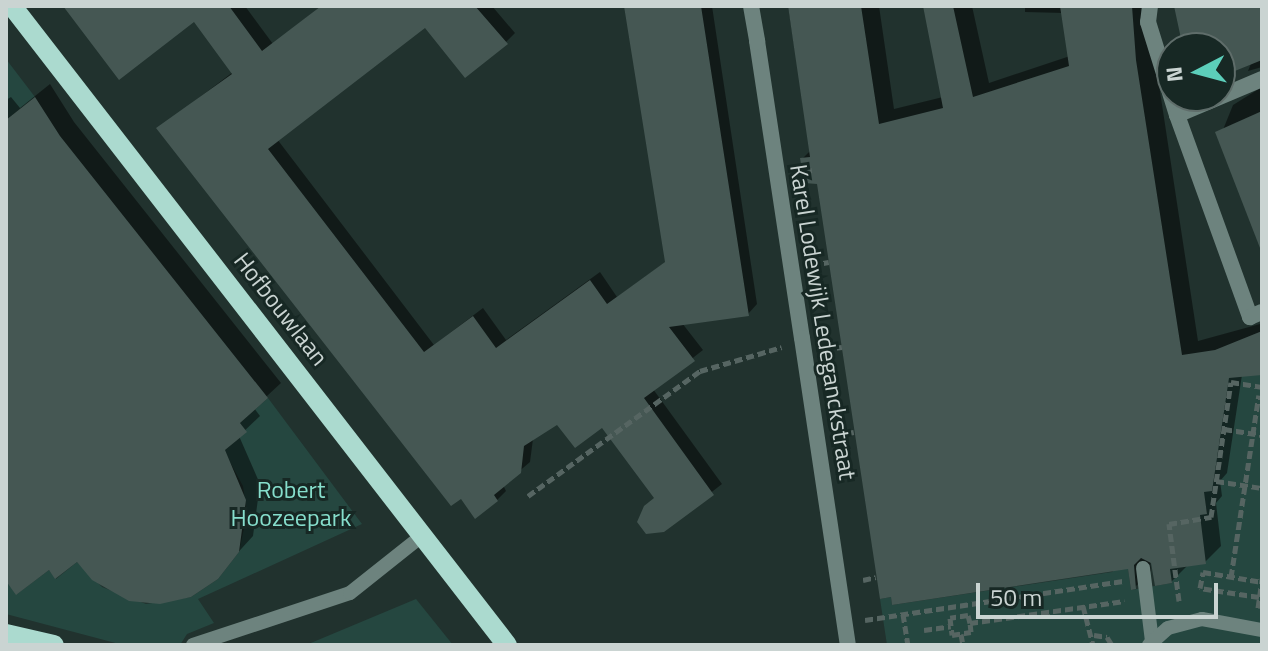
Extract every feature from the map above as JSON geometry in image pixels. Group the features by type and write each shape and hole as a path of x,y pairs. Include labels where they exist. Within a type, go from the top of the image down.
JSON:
{"main road":[{"name":"Hofbouwlaan","path":"12,6 507,645"},
{"path":"10,638 54,645"}],"street":[{"name":"Karel Lodewijk Ledeganckstraat","path":"751,6 848,645"},
{"path":"1150,6 1148,22 1177,115 1256,314"},
{"path":"1177,115 1262,79"}],"lane":[{"path":"193,645 350,593 423,535"},
{"path":"1143,568 1151,643 1182,622 1221,619 1262,630"}],"path":[{"path":"528,496 700,371 750,353 803,341"},
{"path":"1182,622 1169,524 1211,517 1231,382 1262,387"},
{"path":"1231,577 1259,395"},
{"path":"1224,429 1262,435"},
{"path":"1216,481 1262,488"},
{"path":"1259,597 1200,588 1203,572 1262,582"},
{"path":"883,617 1123,580 1132,615"},
{"path":"970,623 1129,600"},
{"path":"957,606 959,616"},
{"path":"1083,606 1094,635 1093,645"},
{"path":"903,614 908,645"},
{"path":"968,615 971,632 952,635 950,618 959,616 968,615"},
{"path":"924,630 951,626"},
{"path":"961,634 963,645"},
{"path":"1094,635 1107,637 1112,645"}],"green space":[{"path":"6,59 35,97 6,120"},
{"path":"1262,351 1262,645 887,645 880,599 891,597 892,605 1112,572 1127,561 1131,590 1172,583 1160,521 1207,513 1181,356"},
{"name":"Robert Hoozeepark","path":"268,398 362,524 198,599 214,623 187,634 180,645 123,645 6,614 6,581 17,594 49,570 56,579 77,562 102,587 146,604 191,597 218,579 239,552 247,514 243,486 224,451 246,432 240,423"},
{"path":"416,599 453,645 306,645"}],"building":[{"path":"63,6 229,6 262,51 321,6 475,6 508,44 465,78 425,28 268,149 424,352 473,316 496,348 590,280 607,304 665,262 624,6 701,6 749,316 669,327 695,361 644,398 714,495 664,532 646,534 637,522 644,506 654,498 602,428 575,448 557,425 524,446 521,473 494,495 498,501 475,519 461,499 451,506 156,128 232,74 194,22 119,80"},
{"path":"788,6 861,6 879,124 943,108 923,6 953,6 973,97 1069,66 1060,6 1132,6 1136,60 1182,355 1215,350 1262,331 1262,375 1229,378 1212,491 1204,492 1207,514 1200,515 1206,564 1170,569 1172,583 1155,586 1151,563 1141,558 1134,565 1136,589 1131,590 1128,569 892,605 891,597 880,599 817,184 804,183 800,158 810,157"},
{"path":"1174,6 1262,6 1262,60 1236,71 1236,32 1180,32"},
{"path":"35,97 60,136 268,398 240,423 247,432 225,450 246,500 239,552 218,579 191,597 160,604 129,601 92,580 77,562 55,579 49,570 16,595 6,581 6,120"},
{"path":"1262,111 1262,248 1260,248 1215,132"}]}
